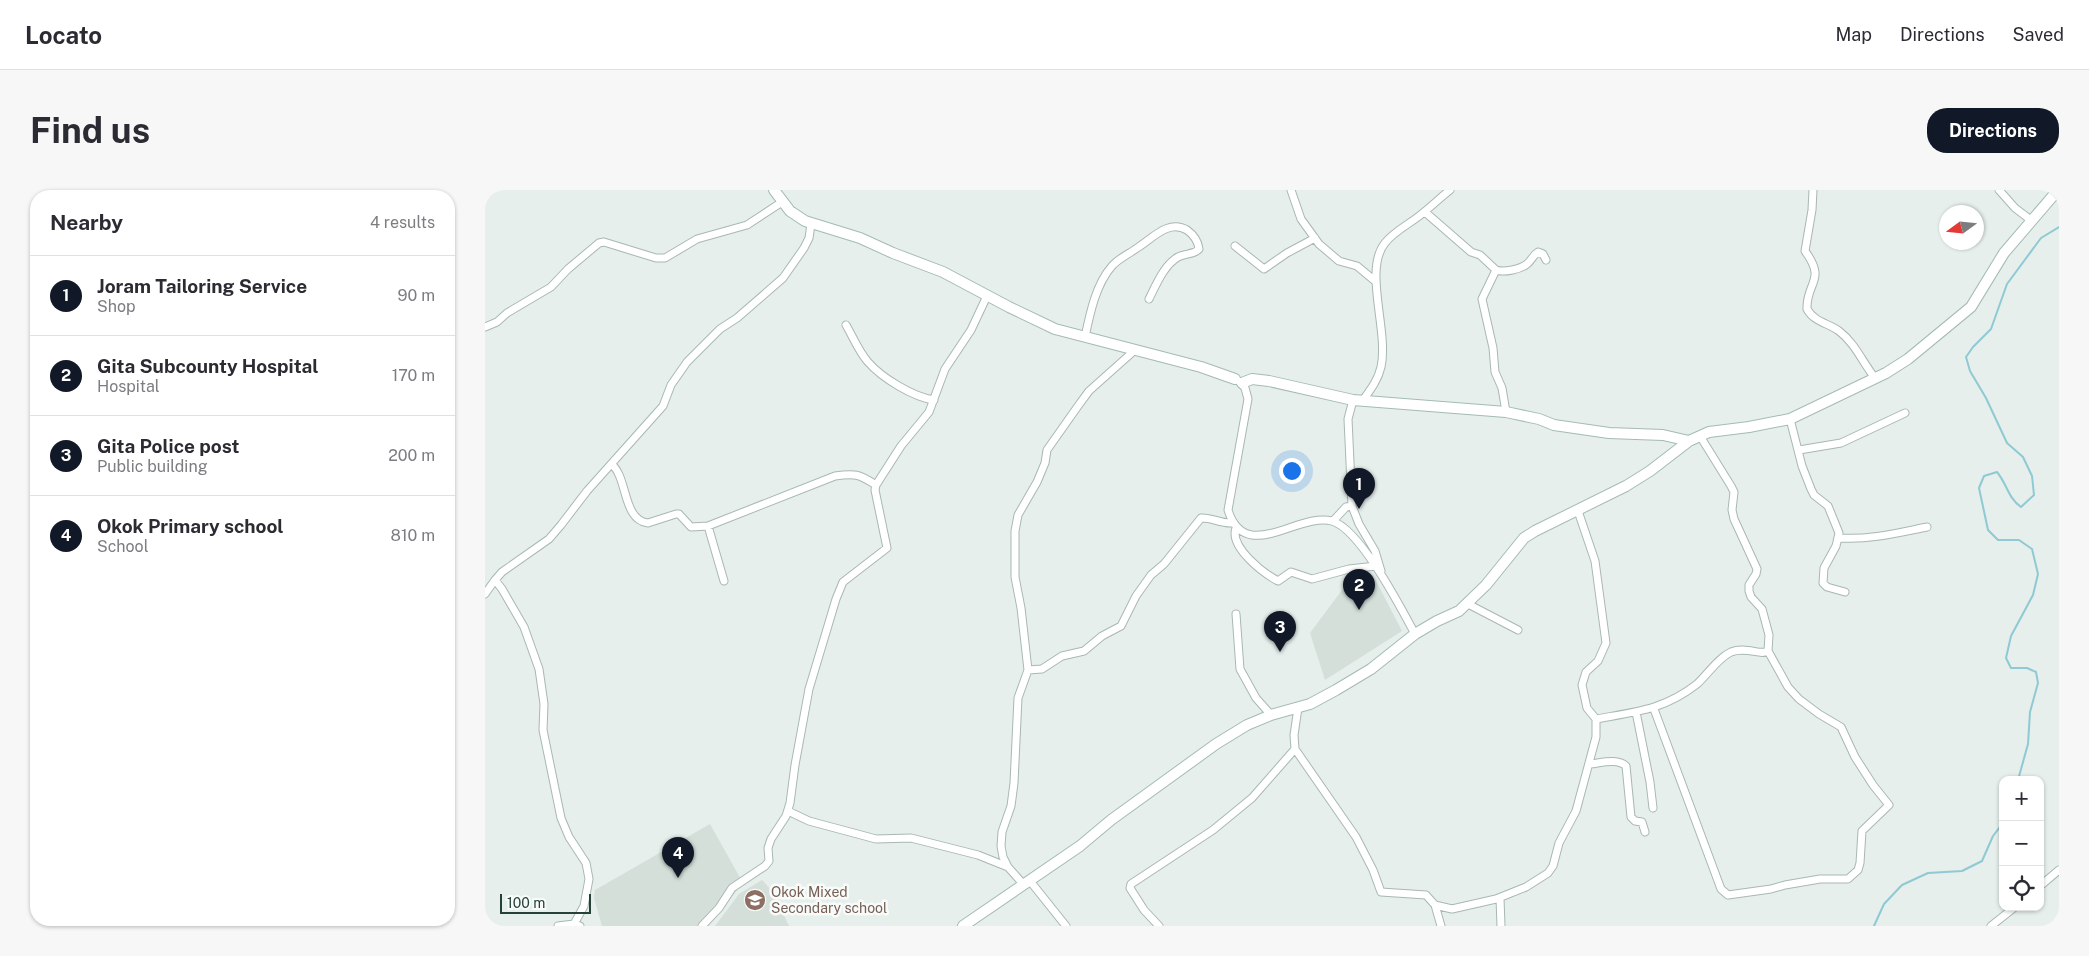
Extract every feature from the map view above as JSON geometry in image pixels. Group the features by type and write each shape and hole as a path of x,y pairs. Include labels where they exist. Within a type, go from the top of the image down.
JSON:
{"street":[{"path":"774,190 782,202 797,217 811,224 860,238 943,272 1055,329 1201,367 1239,381 1252,379 1269,381 1358,400 1506,412 1539,419 1554,425 1609,433 1663,435 1689,440"},
{"path":"1291,190 1301,218 1315,238 1339,261 1357,266 1375,281"},
{"path":"1382,576 1375,551 1359,524 1352,506 1348,419 1358,400 1376,382 1382,366 1382,322 1375,281 1376,260 1383,244 1391,236 1425,212 1451,190"},
{"path":"1813,190 1812,210 1805,251 1815,268 1816,274 1807,309 1812,316 1838,330 1849,340 1875,378"},
{"path":"1999,190 2015,208 2032,221"},
{"path":"963,926 1080,846 1111,820 1216,744 1247,725 1271,715 1298,708 1323,697 1371,669 1415,634 1459,611 1468,604 1501,567 1524,538 1578,511 1650,471 1689,440 1709,432 1790,419 1875,378 1908,359 1971,307 2004,253 2059,190"},
{"path":"485,327 497,322 507,313 551,287 568,269 599,243 603,242 655,258 665,258 697,239 747,225 782,202"},
{"path":"1425,212 1471,252 1480,255 1496,270 1505,271 1526,265 1534,254 1538,252 1543,254 1546,260"},
{"path":"485,594 495,580 509,567 549,539 611,464 663,406 671,385 687,362 720,329 737,318 783,278 804,248 809,238 811,224"},
{"path":"1085,337 1096,297 1112,265 1160,231 1170,227 1181,226 1193,234 1199,249 1195,253 1180,256 1169,264 1149,299"},
{"path":"1235,246 1264,269 1287,253 1315,238"},
{"path":"1496,270 1481,299 1493,348 1495,372 1502,388 1506,412"},
{"path":"702,926 719,908 732,888 765,866 769,861 767,848 788,811 809,689 836,599 843,582 887,548 875,490 901,446 929,412 945,369 971,330 987,296"},
{"path":"846,325 867,361 877,370 922,398 934,400"},
{"path":"1008,867 1003,857 1002,832 1011,806 1014,783 1018,698 1028,670 1021,608 1015,577 1015,531 1018,515 1037,482 1045,463 1047,450 1078,406 1089,391 1135,350"},
{"path":"1239,381 1248,399 1228,510 1234,526 1235,541 1260,568 1278,581 1291,572 1312,580 1349,569 1376,566"},
{"path":"1799,450 1841,443 1905,413"},
{"path":"1790,419 1802,466 1811,489 1828,506 1839,533 1839,538 1824,568 1823,583 1827,587 1845,592"},
{"path":"1654,709 1721,889 1728,895 1820,879 1848,878 1858,870 1862,830 1889,805 1855,757 1841,727 1799,699 1788,687 1769,652 1769,635 1762,610 1749,592 1749,584 1757,569 1734,519 1732,510 1734,492 1700,436"},
{"path":"611,464 619,472 628,503 638,519 648,523 679,514 691,527 707,526 835,476 853,473 863,476 877,485"},
{"path":"1333,521 1346,507 1352,506"},
{"path":"1435,905 1452,909 1500,898 1526,887 1548,873 1553,866 1559,843 1576,811 1595,742 1596,719 1587,708 1582,685 1586,672 1598,661 1606,643 1595,561 1578,511"},
{"path":"1028,670 1042,669 1062,656 1084,651 1102,636 1121,626 1151,575 1164,564 1201,518 1205,517 1234,526 1247,534 1273,534 1308,522 1333,521 1361,546 1376,566 1415,634"},
{"path":"707,526 724,581"},
{"path":"1839,538 1859,539 1889,536 1927,527"},
{"path":"495,580 524,627 539,669 544,704 543,730 561,818 567,832 586,863 589,879 584,906 577,925 558,926"},
{"path":"1468,604 1518,630"},
{"path":"1236,614 1240,669 1256,698 1271,715"},
{"path":"1596,719 1654,709 1695,685 1730,653 1751,649 1762,653 1769,652"},
{"path":"1298,708 1294,735 1295,749 1356,837 1373,870 1381,892 1420,894 1430,898 1435,905 1441,926"},
{"path":"1636,712 1650,782 1653,808"},
{"path":"1159,926 1144,910 1134,895 1131,884 1213,830 1252,798 1295,749"},
{"path":"1590,764 1622,762 1626,766 1631,817 1635,821 1642,822 1645,832"},
{"path":"788,811 809,821 876,838 911,838 978,855 1008,867 1027,883 1066,926"},
{"path":"2044,883 2059,870"},
{"path":"1500,898 1501,926"},
{"path":"1991,926 2010,911"}],"shaded area":[{"path":"1373,575 1402,631 1325,680 1310,633 1342,590"},
{"path":"710,824 743,883 708,926 602,926 594,898 595,890"},
{"name":"Okok Mixed Secondary school","path":"762,880 773,892 789,926 715,926 739,894"}],"waterway":[{"path":"2019,776 2028,744 2030,712 2038,683 2036,672 2027,668 2011,668 2006,658 2011,636 2033,595 2038,574 2032,549 2019,540 1998,540 1988,530 1979,488 1984,476 1997,472 2010,495 2021,507 2034,495 2032,476 2023,457 2007,443 1986,398 1970,371 1966,357 1991,329 2007,284 2041,238 2059,227"},
{"path":"1874,926 1884,904 1902,885 1928,873 1962,871 1982,861 1993,836 1999,828"}],"place":[{"name":"Joram Tailoring Service","path":"1359,509"},
{"name":"Gita Subcounty Hospital","path":"1359,610"},
{"name":"Gita Police post","path":"1280,652"},
{"name":"Okok Primary school","path":"678,878"},
{"name":"Okok Mixed Secondary school","path":"755,900"}]}
